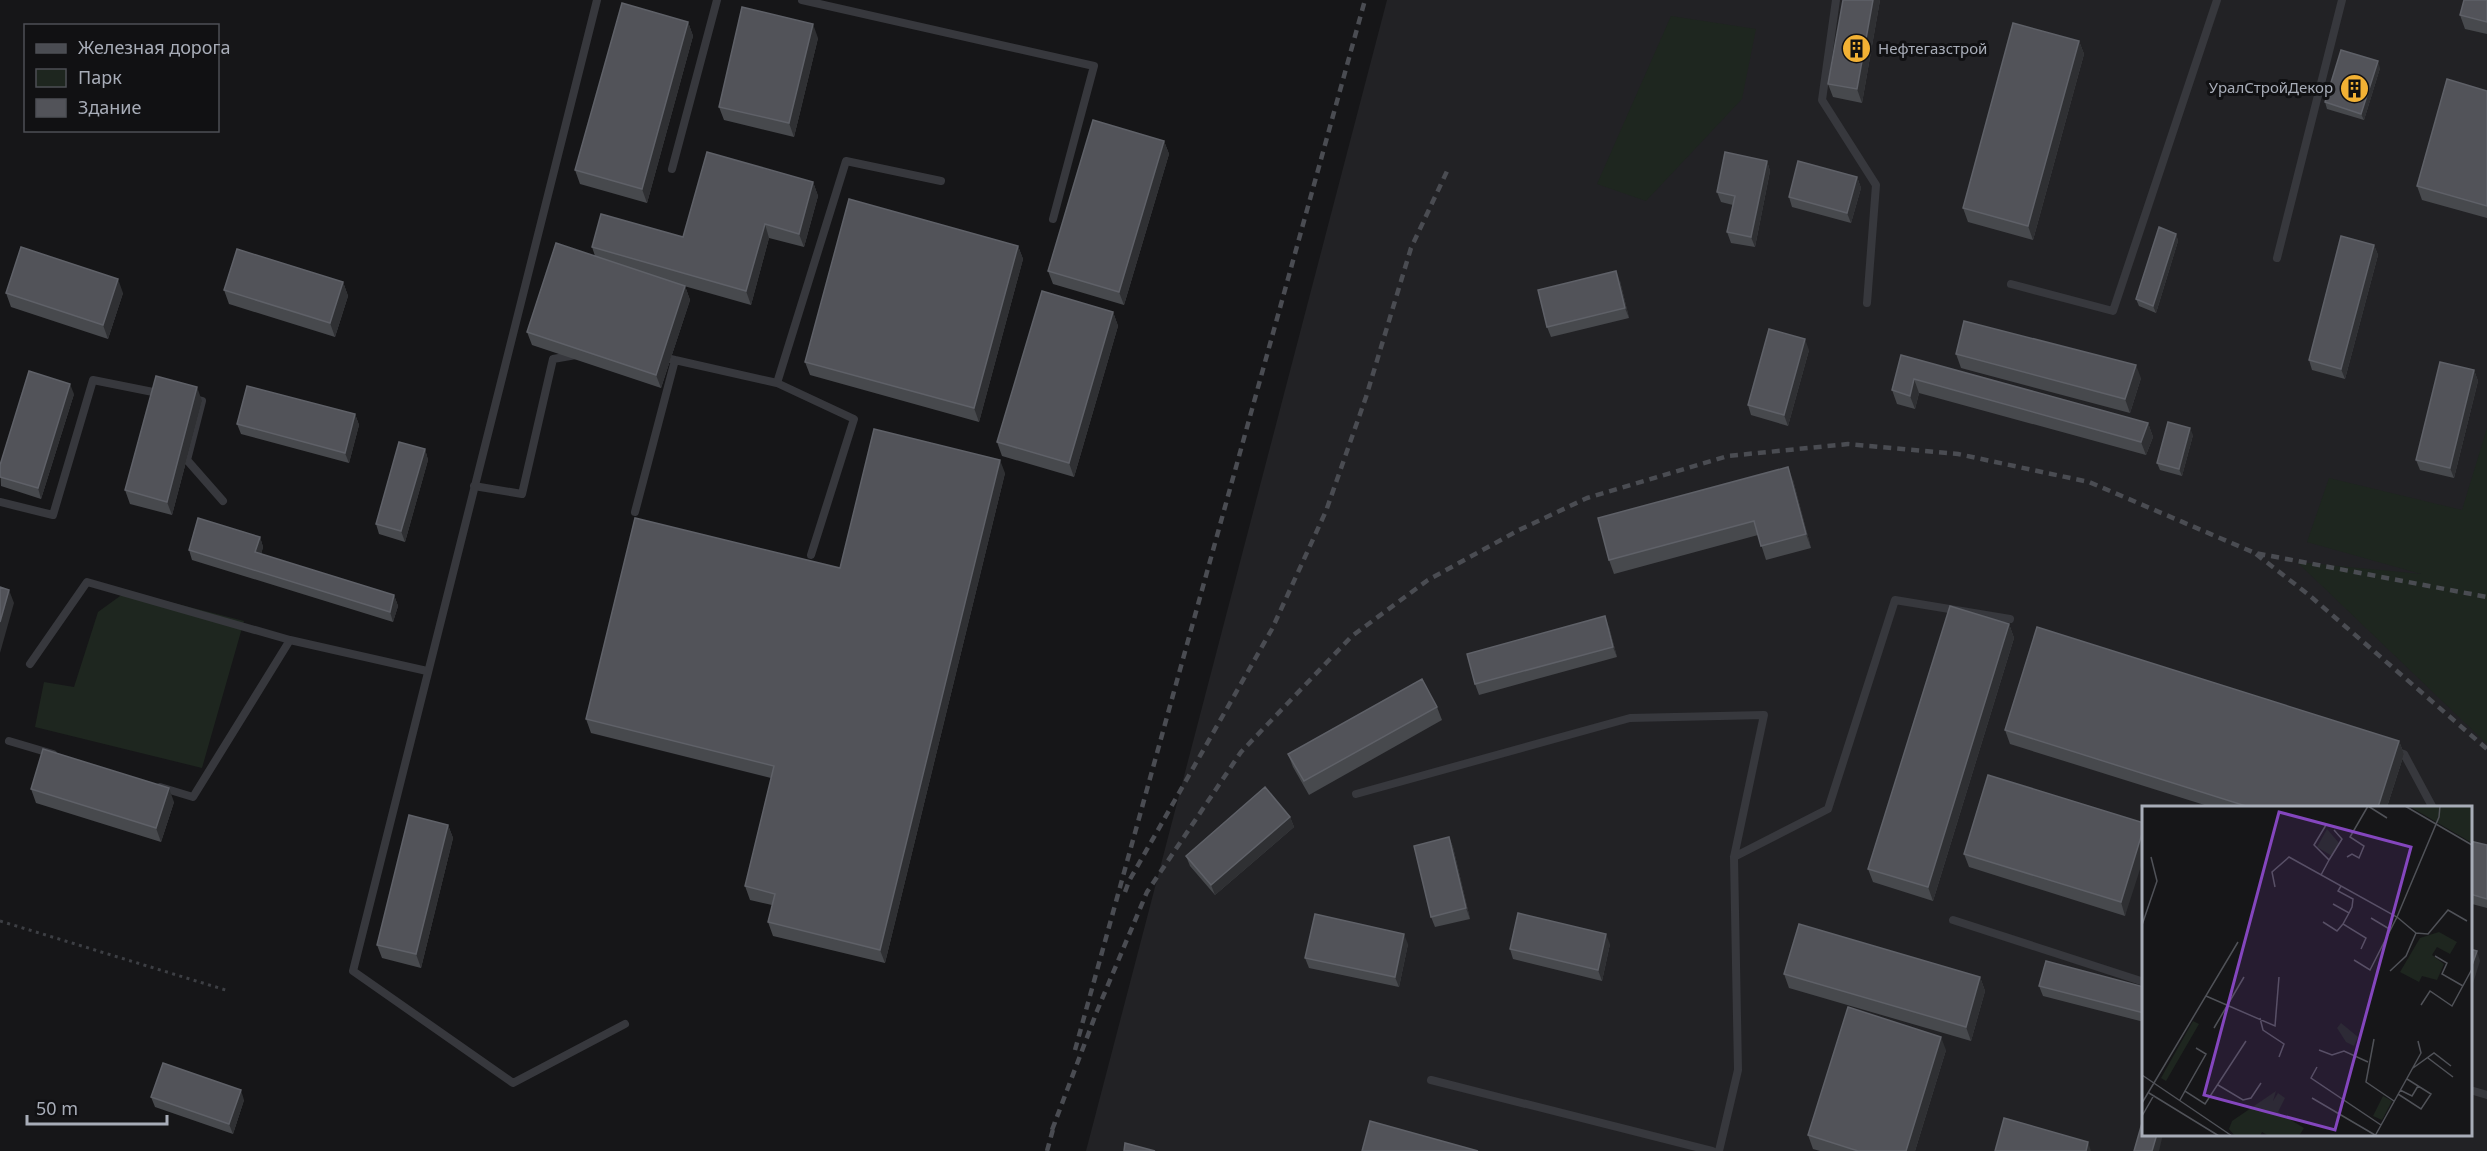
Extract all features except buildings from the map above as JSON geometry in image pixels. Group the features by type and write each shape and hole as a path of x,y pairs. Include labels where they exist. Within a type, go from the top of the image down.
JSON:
{"lane":[{"path":"597,0 353,970 513,1083 625,1024"},
{"path":"672,169 717,0"},
{"path":"802,0 1094,66 1053,219"},
{"path":"1836,0 1822,100 1876,185 1867,303"},
{"path":"2011,284 2113,311 2217,0"},
{"path":"2277,258 2342,0"},
{"path":"777,383 846,161 941,181"},
{"path":"474,486 522,494 553,359 585,353"},
{"path":"652,355 777,383 854,419 811,555"},
{"path":"634,512 675,360"},
{"path":"0,502 53,515 93,380 170,395"},
{"path":"180,397 202,401 187,460 224,501"},
{"path":"30,664 87,582 290,640 427,671"},
{"path":"1734,857 1828,809 1895,600 2010,619"},
{"path":"150,784 193,797 290,640"},
{"path":"1356,794 1630,718 1764,715 1734,857 1738,1070 1719,1151"},
{"path":"9,741 63,757"},
{"path":"2382,748 2404,754 2432,806"},
{"path":"1953,920 2142,981"},
{"path":"1431,1080 1712,1151"},
{"path":"2472,1091 2487,1095"}],"path":[{"path":"0,921 229,991"}],"shaded area":[{"path":"1387,0 2487,0 2487,1151 1086,1151"}],"green space":[{"path":"1671,16 1756,29 1742,99 1646,201 1597,184"},
{"path":"2487,428 2487,744 2297,562 2421,574 2307,542 2329,478 2462,510"},
{"path":"127,591 244,621 202,768 35,727 44,682 74,687 98,612"}],"railway":[{"path":"1075,1050 1365,0"},
{"path":"1125,892 1129,881 1272,629 1326,511 1366,397 1411,248 1449,167"},
{"path":"1052,1130 1097,1011 1147,892 1241,752 1352,636 1428,580 1519,530 1587,498 1728,456 1848,444 1958,454 2089,482 2255,553 2487,597"},
{"path":"2256,554 2309,595 2487,749"},
{"path":"1047,1151 1055,1122"}],"place":[{"name":"Нефтегазстрой","path":"1857,49"},
{"name":"УралСтройДекор","path":"2354,88"}]}
